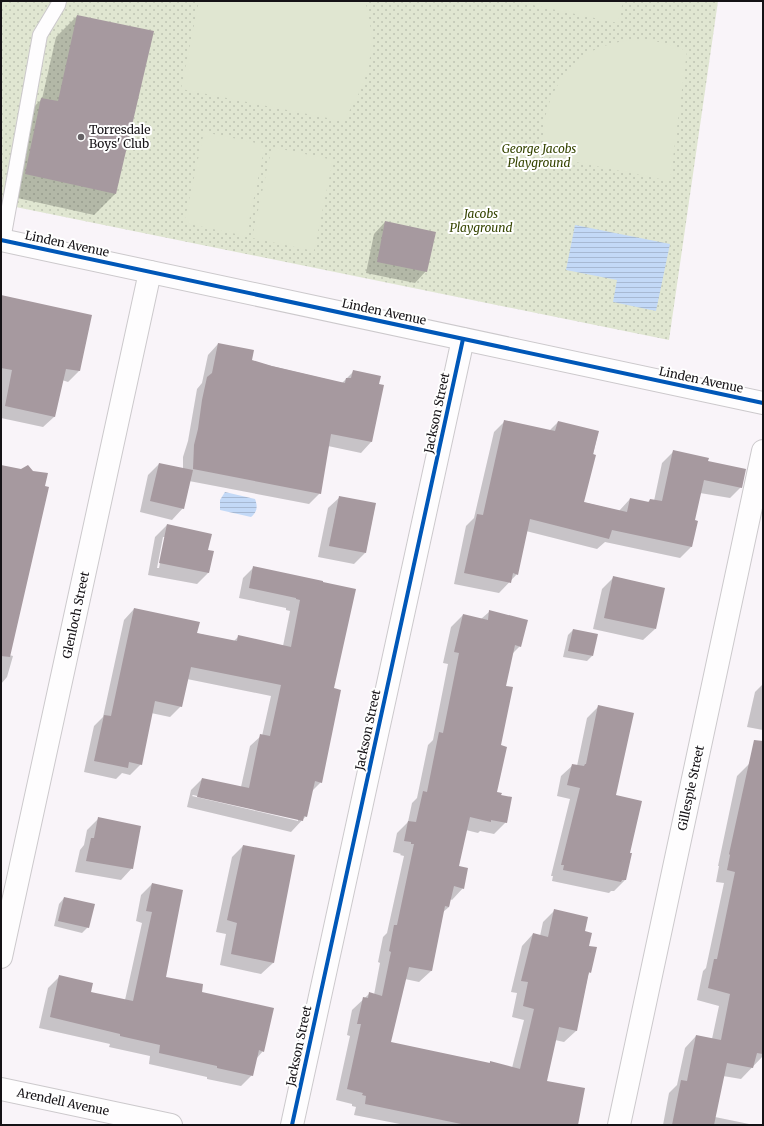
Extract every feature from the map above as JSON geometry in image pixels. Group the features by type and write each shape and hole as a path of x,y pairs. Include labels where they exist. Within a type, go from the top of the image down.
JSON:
{"street":[{"name":"Linden Avenue","path":"2,240 763,403"},
{"name":"Glenloch Street","path":"1,957 150,272"},
{"name":"Jackson Street","path":"292,1125 463,339"},
{"name":"Gillespie Street","path":"619,1125 763,451"},
{"name":"Arendell Avenue","path":"1,1088 171,1125"}],"lane":[{"path":"2,240 40,35 59,1"}],"green space":[{"name":"George Jacobs Playground","path":"1,1 718,1 669,340 1,204"},
{"path":"199,1 365,1 371,34 369,64 359,92 343,121 181,89"},
{"path":"514,1 623,1 618,23"},
{"path":"637,39 650,40 675,46 687,51 670,181 546,156 544,145 544,126 546,114 561,80 577,61 587,54 611,44"},
{"path":"204,132 265,145 246,236 184,223"},
{"path":"272,147 333,160 314,251 252,238"}],"water":[{"path":"575,225 670,244 656,311 613,302 617,280 566,270"},
{"path":"225,492 255,499 257,507 255,513 251,517 220,510 220,500"}],"building":[{"name":"Torresdale Boys' Club","path":"77,15 154,31 116,194 25,174 41,98 58,101"},
{"path":"385,221 436,232 427,272 377,262"},
{"path":"1,295 92,315 80,371 66,369 55,417 5,406 12,370 1,368"},
{"path":"218,343 254,350 252,360 345,383 346,378 351,378 353,370 381,376 379,384 384,385 372,442 331,434 321,494 193,469 194,445 202,400 207,377 212,373"},
{"path":"504,420 555,431 558,421 599,431 593,454 596,455 584,502 627,512 630,498 649,502 650,499 662,501 673,450 709,458 708,461 746,469 742,488 704,480 695,520 698,521 692,547 612,530 609,539 530,519 518,575 513,573 511,583 464,573 477,514 483,515"},
{"path":"159,463 193,470 184,509 150,501"},
{"path":"1,465 21,469 28,465 33,471 48,473 45,486 49,487 10,657 1,656"},
{"path":"339,496 376,503 366,553 329,546"},
{"path":"167,524 212,534 208,550 214,551 209,573 159,563"},
{"path":"253,566 356,589 334,688 341,690 322,783 315,781 307,817 304,816 303,821 197,797 202,778 249,788 260,734 270,736 281,685 191,667 182,707 155,701 142,765 129,762 128,768 94,761 104,715 111,716 134,608 200,622 197,633 237,641 238,635 291,647 300,600 249,588"},
{"path":"613,576 665,588 656,629 604,618"},
{"path":"489,610 528,620 521,647 515,645 506,686 513,687 501,745 507,747 497,792 502,793 501,795 512,797 507,823 491,820 491,822 470,817 459,866 468,868 464,889 454,886 449,907 445,906 432,971 409,967 391,1042 490,1063 490,1061 520,1069 534,1009 523,1006 528,982 521,981 533,933 548,937 554,909 588,917 585,931 592,933 589,946 597,947 591,973 589,972 577,1031 559,1027 547,1081 585,1088 578,1125 466,1125 365,1104 366,1096 362,1095 363,1093 347,1089 361,1024 357,1024 363,997 368,998 369,992 382,996 391,952 389,951 394,925 397,925 414,844 404,841 408,821 416,822 423,791 427,792 439,732 443,733 459,653 454,652 463,614 488,620"},
{"path":"573,629 598,634 593,656 568,651"},
{"path":"598,705 634,713 616,795 642,801 630,853 632,853 626,880 622,880 621,882 563,870 564,865 561,865 580,788 567,785 572,764 584,766 586,764"},
{"path":"754,740 763,741 763,1054 757,1053 753,1068 727,1063 714,1125 672,1125 681,1080 687,1081 696,1035 721,1040 730,994 708,988 714,959 717,959 735,872 727,870 729,854"},
{"path":"98,817 141,826 133,869 86,861 91,838 94,838"},
{"path":"243,845 295,855 274,963 231,954 237,923 227,920"},
{"path":"152,883 183,890 166,977 203,984 202,992 274,1008 264,1052 259,1050 253,1076 159,1053 160,1045 50,1017 59,975 93,983 91,992 133,1001 152,912 146,911"},
{"path":"64,897 95,904 89,928 58,921"}],"cycle path":[{"path":"1,240 763,403"},
{"path":"292,1125 463,339"}],"place":[{"name":"Torresdale Boys' Club","path":"81,137"}],"park label":[{"name":"Jacobs Playground","path":"481,221"}]}
